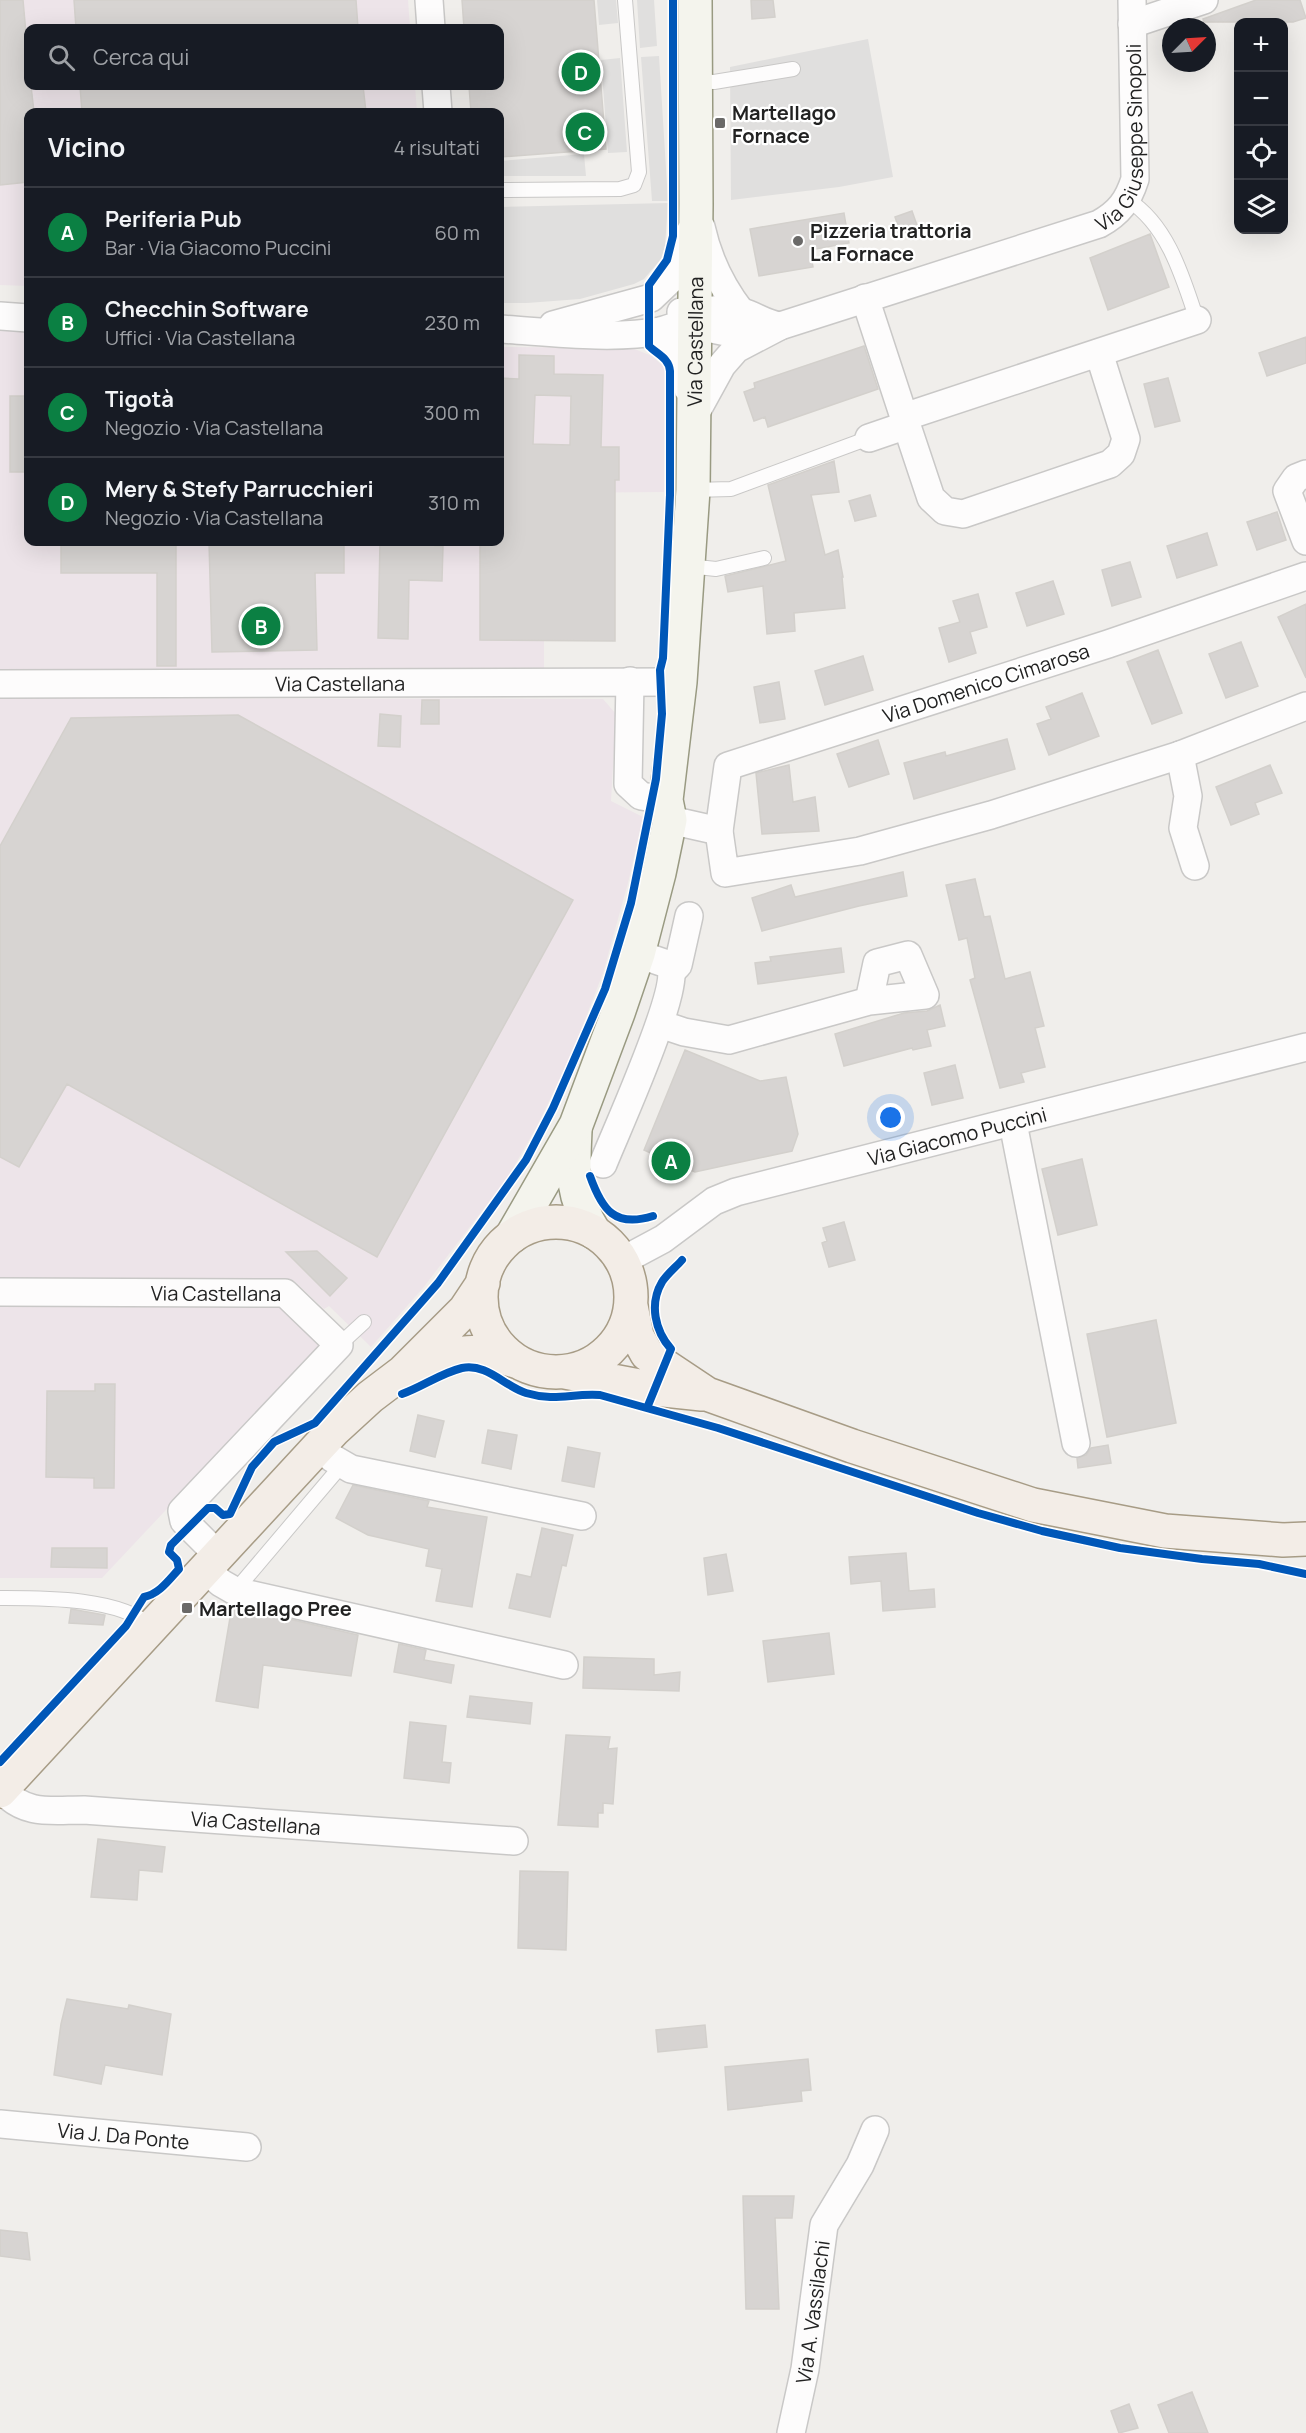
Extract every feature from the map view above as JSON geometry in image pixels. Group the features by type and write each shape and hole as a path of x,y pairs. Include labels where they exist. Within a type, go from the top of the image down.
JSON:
{"main road":[{"path":"707,1394 647,1354 637,1336 631,1306 630,1283 622,1261 615,1250 594,1232 574,1224 553,1222 531,1226 512,1236 491,1260 483,1283 482,1304 490,1331 497,1343 518,1362 533,1369 565,1372 655,1389 707,1394 918,1468 1033,1505 1165,1531 1283,1540 1306,1539"},
{"name":"Via Castellana","path":"1,1791 212,1563 330,1455 350,1414 403,1372 465,1310 483,1283"},
{"path":"565,1372 585,1367 602,1357 616,1343 626,1326 631,1306"},
{"name":"Via Castellana","path":"403,1372 458,1353 472,1351 493,1353 518,1362"}],"street":[{"path":"429,0 431,24"},
{"name":"Via Castellana","path":"512,1236 576,1125 638,954 659,873 668,810 680,682 693,490 696,204 695,0"},
{"path":"1132,12 1204,0"},
{"name":"Via Giuseppe Sinopoli","path":"694,417 722,365 736,349 780,326 1099,224 1112,217 1128,200 1135,179 1132,12"},
{"path":"436,90 438,108"},
{"path":"529,331 651,298 670,280 679,267 689,239 696,204"},
{"path":"696,204 705,243 718,280 741,312"},
{"path":"651,298 694,318 712,330 755,338"},
{"path":"865,298 931,498 945,511 963,514 1110,464 1121,454 1126,439 1099,353"},
{"path":"504,329 592,334 651,332 663,330 712,310 741,312 767,324 780,326"},
{"path":"0,316 24,318"},
{"path":"869,438 905,421 1197,320"},
{"path":"651,332 674,350 680,360 694,417"},
{"path":"1306,474 1296,478 1287,491 1306,541"},
{"name":"Via Domenico Cimarosa","path":"1306,576 1108,644 728,766 714,876 860,851 1002,812 1180,755 1306,706"},
{"path":"630,681 628,784 641,796 718,831"},
{"name":"Via Castellana","path":"0,684 680,682"},
{"path":"1180,755 1188,796 1183,828 1195,866"},
{"path":"673,970 678,965 689,916"},
{"path":"603,1164 660,1024 672,983 673,970 670,965 638,954"},
{"path":"660,1024 684,1032 729,1040 869,1001"},
{"name":"Via Giacomo Puccini","path":"622,1261 663,1239 714,1201 736,1192 1306,1047"},
{"path":"1013,1123 1076,1443"},
{"name":"Via Castellana","path":"576,1125 573,1176 577,1200 594,1232"},
{"name":"Via Castellana","path":"0,1292 285,1293 339,1345"},
{"path":"339,1345 182,1511 183,1521 212,1563 221,1584 235,1591 564,1665"},
{"path":"330,1455 351,1469 582,1516"},
{"name":"Via Castellana","path":"1,1791 20,1805 42,1810 84,1810 514,1841"},
{"name":"Via J. Da Ponte","path":"0,2124 247,2147"},
{"name":"Via A. Vassilachi","path":"791,2433 805,2369 824,2225 860,2164 875,2130"}],"lane":[{"path":"504,190 620,189 634,185 639,172 625,0"},
{"path":"694,81 714,82 792,69"},
{"path":"1128,200 1138,207 1166,243 1181,270 1197,320"},
{"path":"693,490 730,489 869,438"},
{"path":"688,566 716,569 764,558"},
{"path":"339,1345 364,1322"},
{"name":"Via Castellana","path":"235,1591 327,1482 330,1455"},
{"path":"0,1598 107,1605 133,1613 152,1627"}],"shaded area":[{"path":"0,0 408,0 410,24 24,24 24,90 415,90 417,108 24,108 24,286 0,285"},
{"path":"597,0 616,0 618,23 599,25"},
{"path":"637,0 654,0 657,46 640,48"},
{"path":"868,39 893,177 839,187 731,200 730,67"},
{"path":"659,56 668,201 652,201 641,57"},
{"path":"620,58 627,152 608,153 601,60"},
{"path":"584,154 586,176 504,176 504,161"},
{"path":"668,203 665,246 661,259 644,279 634,284 580,299 504,303 504,207"},
{"path":"0,327 24,329 24,546 504,546 504,347 632,348 652,356 666,369 664,492 544,493 544,671 0,670"},
{"path":"0,698 603,699 616,714 611,801 643,817 628,883 603,973 570,1058 537,1126 508,1177 423,1288 371,1347 329,1306 324,1309 293,1280 0,1279"},
{"path":"0,1307 282,1307 317,1342 319,1347 102,1578 0,1578"}],"building":[{"path":"0,0 23,0 25,24 24,90 31,90 34,108 24,108 24,182 0,185"},
{"path":"74,0 356,0 358,24 76,24"},
{"path":"462,0 594,0 606,149 504,157 504,108 471,108 469,90 504,90 504,24 464,24"},
{"path":"751,0 773,0 775,17 752,19"},
{"path":"1256,0 1300,0 1306,18 1293,22 1288,22 1288,18 1234,18 1234,22 1216,22 1216,18 1206,18"},
{"path":"80,90 363,90 366,108 82,108"},
{"path":"912,211 918,228 901,234 895,217"},
{"path":"844,213 849,243 810,250 813,267 759,276 750,229"},
{"path":"1150,234 1169,287 1108,310 1090,258"},
{"path":"1306,337 1306,363 1267,376 1259,353"},
{"path":"864,346 878,389 768,427 765,417 754,421 744,392 755,388 754,383"},
{"path":"519,355 554,356 554,374 603,375 601,447 619,447 619,480 615,480 615,641 480,640 480,546 504,546 504,378 519,379","holes":["535,395 571,396 570,445 533,444"]},
{"path":"1168,378 1180,421 1155,427 1144,384"},
{"path":"10,396 24,396 24,472 10,472"},
{"path":"834,461 839,492 811,495 825,555 838,550 845,608 794,613 795,631 767,634 763,586 728,592 725,576 786,561 768,485"},
{"path":"870,495 876,516 855,521 849,501"},
{"path":"1277,512 1286,540 1257,550 1247,522"},
{"path":"1207,533 1217,565 1177,578 1167,546"},
{"path":"61,546 176,546 176,666 157,666 157,573 61,573"},
{"path":"209,546 344,546 344,573 315,573 317,650 212,652"},
{"path":"380,546 443,546 442,581 409,580 408,639 378,638"},
{"path":"1130,562 1141,597 1112,606 1102,570"},
{"path":"1053,581 1064,614 1027,626 1016,593"},
{"path":"978,594 987,627 970,632 976,653 949,662 939,628 960,622 953,601"},
{"path":"1306,604 1306,678 1278,617"},
{"path":"1241,642 1258,686 1226,698 1209,654"},
{"path":"1158,650 1182,713 1152,724 1127,662"},
{"path":"863,656 873,690 825,705 815,671"},
{"path":"779,682 785,719 760,723 754,687"},
{"path":"1082,693 1099,736 1049,755 1037,724 1051,719 1046,707"},
{"path":"422,700 439,700 439,724 421,724"},
{"path":"380,714 401,716 400,747 378,746"},
{"path":"238,715 573,900 377,1257 67,1084 19,1167 0,1157 0,846 71,718"},
{"path":"1007,739 1015,769 914,799 904,763 945,752 946,756"},
{"path":"878,740 889,774 849,787 837,754"},
{"path":"789,765 793,802 815,797 819,831 762,834 756,773"},
{"path":"1270,765 1282,793 1255,803 1259,814 1231,825 1216,787"},
{"path":"903,872 907,896 762,931 752,898 791,885 795,897"},
{"path":"975,879 984,917 990,916 1005,979 1030,972 1044,1026 1035,1028 1045,1067 1021,1073 1024,1082 1000,1088 970,980 975,978 967,938 959,940 946,885"},
{"path":"841,948 844,972 758,984 755,963 771,961 770,957"},
{"path":"940,1005 945,1026 927,1030 931,1046 913,1050 912,1048 844,1066 835,1034 904,1013 927,1011"},
{"path":"685,1050 760,1081 786,1077 798,1134 792,1151 695,1172 644,1150"},
{"path":"955,1065 963,1098 932,1105 924,1073"},
{"path":"1082,1159 1097,1225 1058,1235 1042,1169"},
{"path":"844,1222 855,1260 829,1267 822,1243 827,1241 823,1228"},
{"path":"317,1251 347,1278 330,1296 286,1252"},
{"path":"1156,1320 1176,1423 1107,1437 1087,1334"},
{"path":"95,1384 115,1384 114,1488 94,1488 94,1478 46,1477 47,1391 95,1391"},
{"path":"418,1415 444,1421 435,1457 410,1451"},
{"path":"488,1430 517,1435 511,1469 482,1463"},
{"path":"1108,1445 1111,1463 1078,1468 1077,1458 1086,1455 1091,1448"},
{"path":"568,1447 600,1453 594,1487 562,1481"},
{"path":"353,1485 429,1501 427,1507 487,1517 472,1607 436,1601 442,1569 426,1566 429,1549 368,1535 336,1518"},
{"path":"542,1528 573,1535 566,1566 562,1565 550,1617 509,1608 517,1574 531,1577"},
{"path":"52,1548 107,1548 107,1568 51,1567"},
{"path":"906,1553 909,1591 934,1589 935,1607 883,1611 881,1581 851,1584 849,1557"},
{"path":"726,1554 733,1591 708,1595 704,1558"},
{"path":"232,1606 358,1635 351,1676 263,1665 258,1708 216,1701"},
{"path":"71,1609 105,1615 103,1625 69,1623"},
{"path":"829,1633 834,1674 768,1682 763,1641"},
{"path":"399,1644 426,1650 424,1660 454,1665 451,1683 394,1672"},
{"path":"584,1657 654,1659 654,1675 680,1672 679,1691 583,1688"},
{"path":"470,1696 532,1703 530,1724 467,1717"},
{"path":"410,1722 446,1726 442,1762 451,1763 449,1783 404,1778"},
{"path":"566,1735 610,1737 608,1749 617,1748 613,1804 603,1803 603,1813 598,1813 598,1827 558,1825"},
{"path":"98,1839 165,1847 162,1872 139,1870 137,1900 91,1897"},
{"path":"520,1871 568,1872 566,1950 518,1948"},
{"path":"67,1999 128,2009 129,2005 171,2014 162,2075 105,2065 101,2084 54,2075"},
{"path":"705,2025 707,2047 658,2052 656,2030"},
{"path":"808,2059 811,2090 801,2091 802,2101 728,2110 725,2067"},
{"path":"743,2196 794,2196 792,2218 775,2218 779,2309 746,2309"},
{"path":"0,2230 27,2233 30,2260 0,2256"},
{"path":"1192,2392 1208,2433 1169,2433 1158,2405"},
{"path":"1129,2404 1138,2428 1119,2433 1111,2411"}],"cycle path":[{"path":"0,1762 126,1626 144,1597 159,1590 179,1569 177,1560 169,1552 171,1545 208,1508 215,1508 223,1515 230,1514 252,1467 274,1442 315,1423 438,1283 526,1160 553,1108 605,989 631,903 656,779 662,714 660,670 663,658 670,495 670,371 665,359 649,346 649,285 667,260 673,236 673,0"},
{"path":"590,1176 605,1207 612,1213 629,1220 653,1216"},
{"path":"647,1408 671,1349 661,1334 656,1317 658,1290 666,1276 682,1260"},
{"path":"402,1394 454,1370 471,1367 487,1372 526,1393 546,1397 600,1395 718,1428 978,1513 1042,1531 1120,1548 1259,1564 1306,1574"}],"place":[{"name":"Mery & Stefy Parrucchieri","path":"581,72"},
{"name":"Martellago Fornace","path":"720,123"},
{"name":"Tigotà","path":"585,132"},
{"name":"Pizzeria trattoria La Fornace","path":"798,241"},
{"name":"Checchin Software","path":"261,626"},
{"name":"Periferia Pub","path":"671,1161"},
{"name":"Martellago Pree","path":"187,1608"}]}
